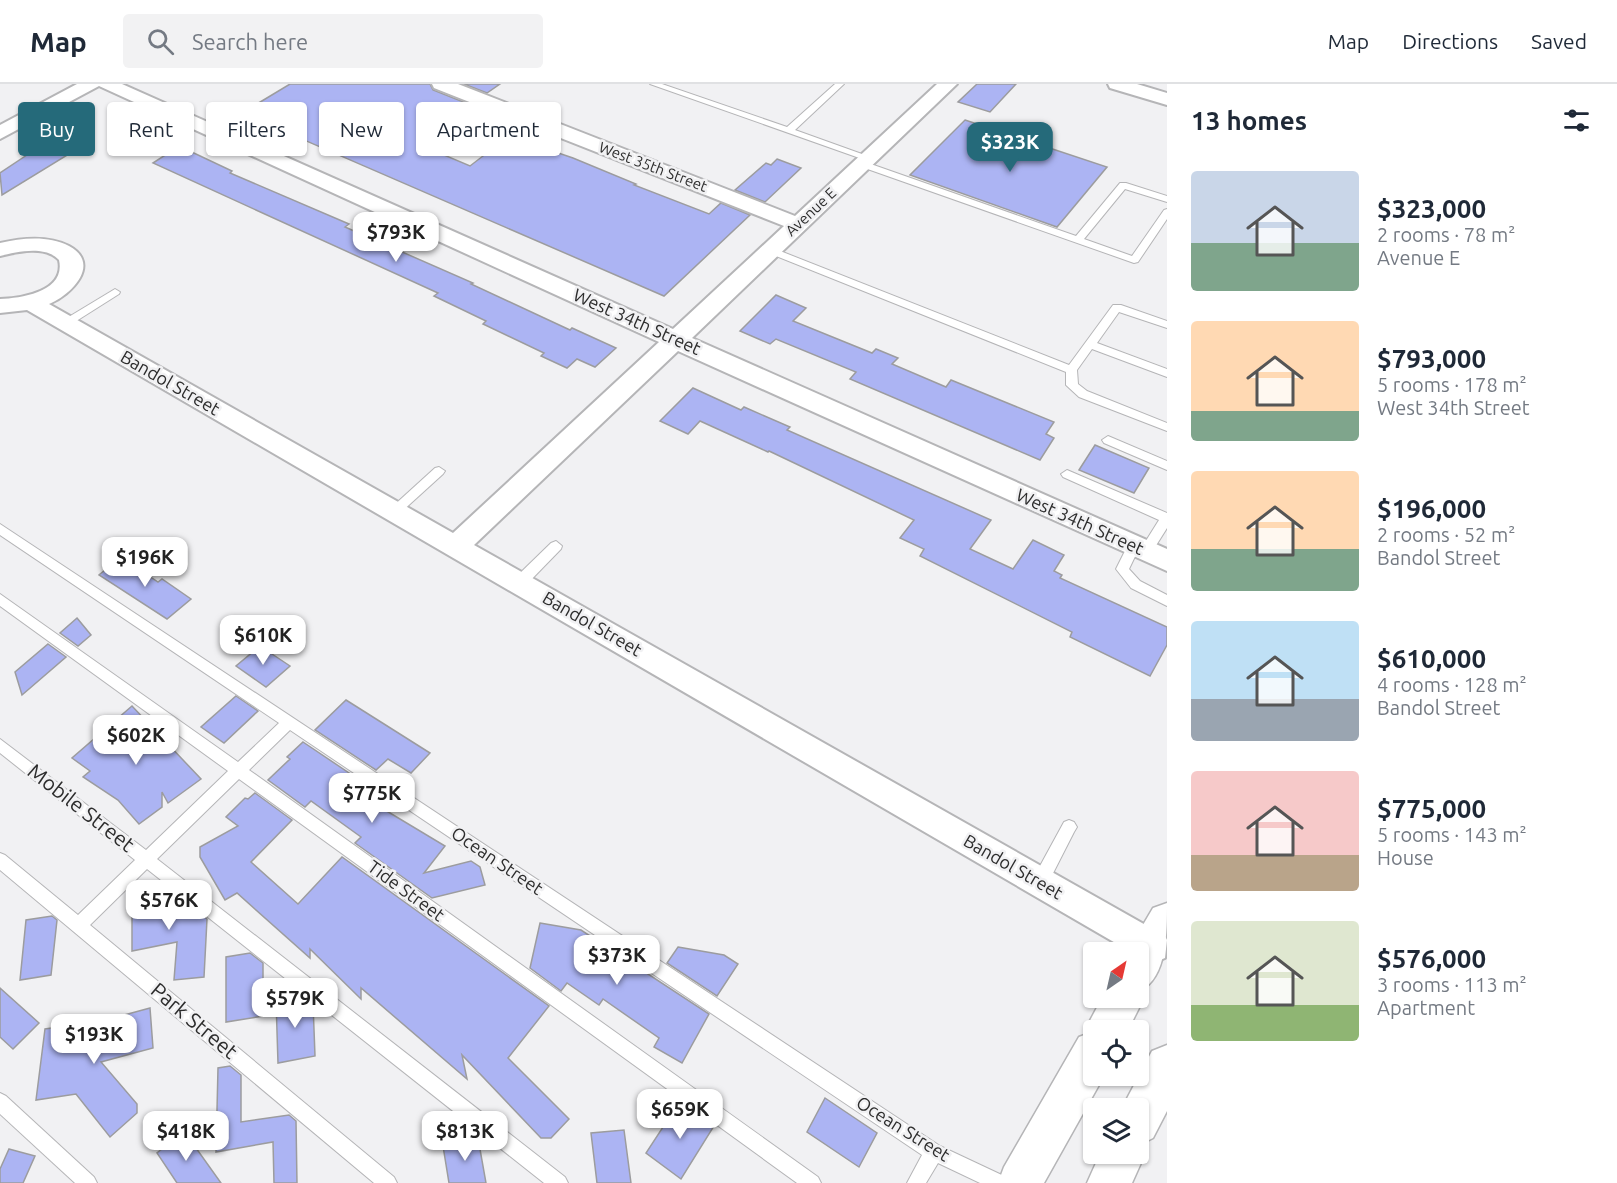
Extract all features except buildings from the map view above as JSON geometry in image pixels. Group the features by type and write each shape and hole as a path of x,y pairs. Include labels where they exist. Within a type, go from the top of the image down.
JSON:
{"main road":[{"path":"1149,1101 1167,1066"},
{"path":"1020,1183 1083,1071"},
{"path":"1108,1183 1118,1164"}],"street":[{"path":"0,133 91,84"},
{"name":"West 34th Street","path":"107,84 1167,561"},
{"name":"West 35th Street","path":"441,84 798,224"},
{"name":"Avenue E","path":"456,546 948,84"},
{"path":"1117,84 1167,99"},
{"path":"0,250 38,244 58,249 70,260 72,269 69,279 60,288 31,303 0,306"},
{"name":"Bandol Street","path":"31,303 1153,946"}],"lane":[{"path":"654,84 788,131 1134,260 1167,212"},
{"path":"788,131 840,84"},
{"path":"1078,240 1123,185 1167,199"},
{"path":"770,250 1071,370"},
{"path":"66,323 115,291"},
{"path":"1167,325 1117,307 1071,370 1071,385 1083,394 1167,427"},
{"path":"1090,345 1167,373"},
{"path":"1108,440 1167,466"},
{"path":"395,511 439,471"},
{"path":"1067,474 1167,518 1122,569 1126,577 1136,586 1167,601"},
{"name":"Ocean Street","path":"0,530 934,1152 1000,1183"},
{"path":"520,582 556,546"},
{"name":"Tide Street","path":"0,599 812,1183"},
{"path":"78,925 289,722"},
{"name":"Mobile Street","path":"0,745 559,1183"},
{"path":"1040,882 1069,827"},
{"name":"Park Street","path":"0,860 388,1183"},
{"path":"0,1102 88,1183"},
{"path":"916,1183 934,1152"}]}
